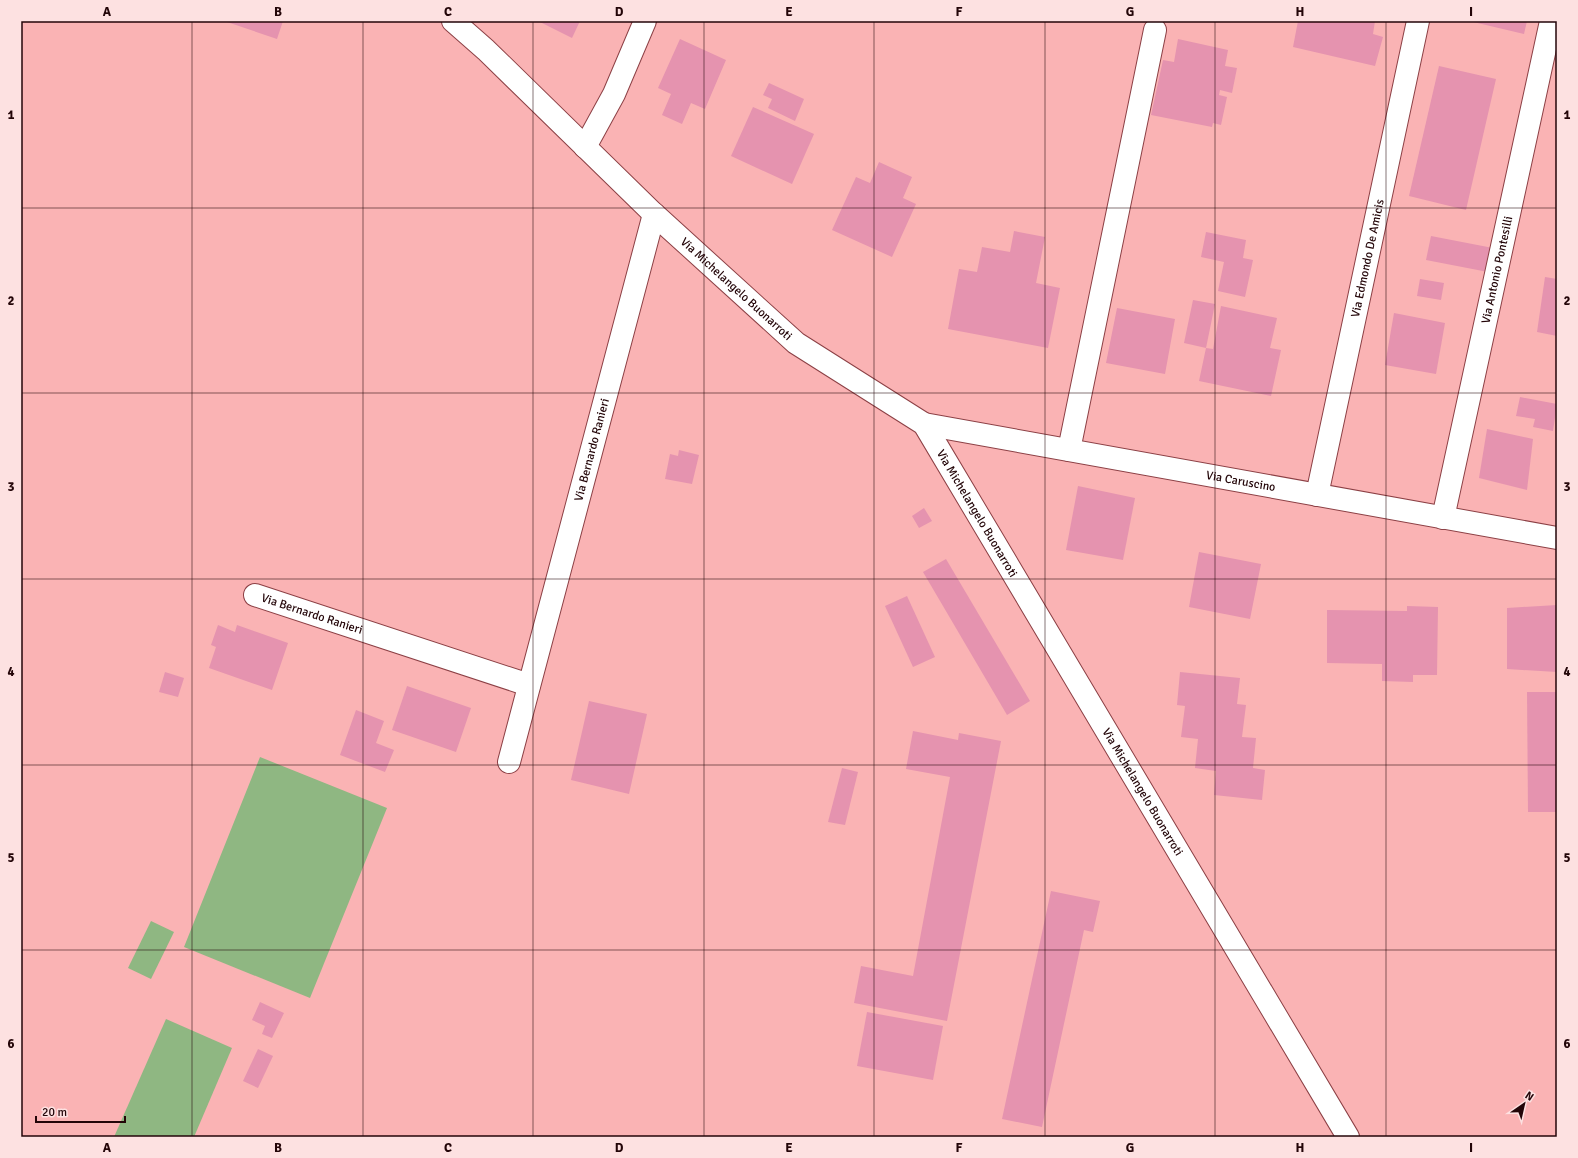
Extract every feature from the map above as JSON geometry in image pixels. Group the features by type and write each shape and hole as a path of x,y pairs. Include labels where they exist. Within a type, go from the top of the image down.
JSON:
{"street":[{"name":"Via Michelangelo Buonarroti","path":"453,21 486,50 654,214 796,343 924,424 1348,1137"},
{"path":"585,147 614,94 645,21"},
{"name":"Via Edmondo De Amicis","path":"1317,495 1418,21"},
{"name":"Via Antonio Pontesilli","path":"1443,518 1551,21"},
{"path":"1069,450 1155,30"},
{"name":"Via Bernardo Ranieri","path":"509,762 654,214"},
{"name":"Via Caruscino","path":"924,424 1557,538"},
{"name":"Via Bernardo Ranieri","path":"255,595 530,685"}],"green space":[{"path":"260,757 387,808 310,998 184,947"},
{"path":"151,921 174,932 151,979 128,968"},
{"path":"166,1019 232,1048 194,1137 114,1137"}],"building":[{"path":"224,21 283,21 277,39"},
{"path":"538,21 580,21 572,38"},
{"path":"1298,21 1375,21 1373,34 1383,37 1375,66 1293,47"},
{"path":"1469,21 1527,21 1524,34"},
{"path":"680,39 726,60 705,109 691,103 682,124 662,115 671,94 658,88"},
{"path":"1178,39 1228,50 1225,66 1237,68 1232,93 1220,90 1219,95 1227,97 1221,125 1213,123 1212,127 1151,115 1163,60 1174,62"},
{"path":"1439,66 1496,79 1466,210 1409,196"},
{"path":"769,83 804,99 795,121 768,108 772,99 763,95"},
{"path":"753,107 814,134 792,184 731,156"},
{"path":"879,162 912,177 903,198 916,204 892,257 832,230 856,177 870,183"},
{"path":"1014,231 1045,237 1036,283 1060,288 1048,348 948,329 959,269 977,272 982,247 1010,252"},
{"path":"1206,232 1246,240 1243,258 1253,260 1245,297 1218,291 1224,262 1201,257"},
{"path":"1431,236 1493,248 1488,272 1426,260"},
{"path":"1545,277 1557,279 1557,336 1537,332"},
{"path":"1420,279 1444,283 1441,300 1417,296"},
{"path":"1193,300 1215,304 1206,348 1184,343"},
{"path":"1221,306 1277,318 1270,348 1281,350 1271,396 1199,381 1206,348 1213,349"},
{"path":"1117,308 1175,319 1165,374 1106,363"},
{"path":"1394,313 1445,323 1436,374 1385,365"},
{"path":"1520,397 1557,404 1553,431 1533,427 1535,419 1516,416"},
{"path":"1487,429 1533,439 1527,490 1479,478"},
{"path":"679,450 699,455 692,484 665,479 670,454 678,456"},
{"path":"1078,486 1135,498 1123,560 1066,550"},
{"path":"924,508 932,521 919,528 912,516"},
{"path":"1199,552 1261,564 1250,619 1189,607"},
{"path":"946,559 1030,701 1007,715 923,572"},
{"path":"907,596 935,657 913,667 885,606"},
{"path":"1557,605 1557,672 1507,669 1507,608"},
{"path":"1407,606 1438,607 1437,675 1413,675 1413,682 1382,681 1382,664 1327,663 1327,610 1407,611"},
{"path":"218,625 235,632 237,625 288,643 272,690 209,668 216,647 211,645"},
{"path":"165,672 184,678 178,697 159,692"},
{"path":"1180,672 1240,678 1237,704 1246,705 1242,737 1256,738 1253,768 1265,770 1262,800 1214,795 1216,771 1195,768 1198,739 1181,737 1185,706 1177,705"},
{"path":"407,686 471,708 456,752 392,730"},
{"path":"1527,692 1557,692 1557,812 1528,812"},
{"path":"589,701 647,714 629,794 571,780"},
{"path":"356,710 384,721 376,743 394,750 385,772 340,755"},
{"path":"913,731 958,740 959,733 1001,741 947,1021 854,1003 861,966 913,976 950,777 906,769"},
{"path":"842,768 858,772 845,825 828,822"},
{"path":"1051,891 1100,901 1093,932 1084,930 1042,1127 1002,1119"},
{"path":"260,1002 284,1013 272,1038 262,1034 265,1026 252,1020"},
{"path":"867,1012 943,1026 933,1080 857,1066"},
{"path":"258,1049 273,1056 258,1088 243,1081"}]}
